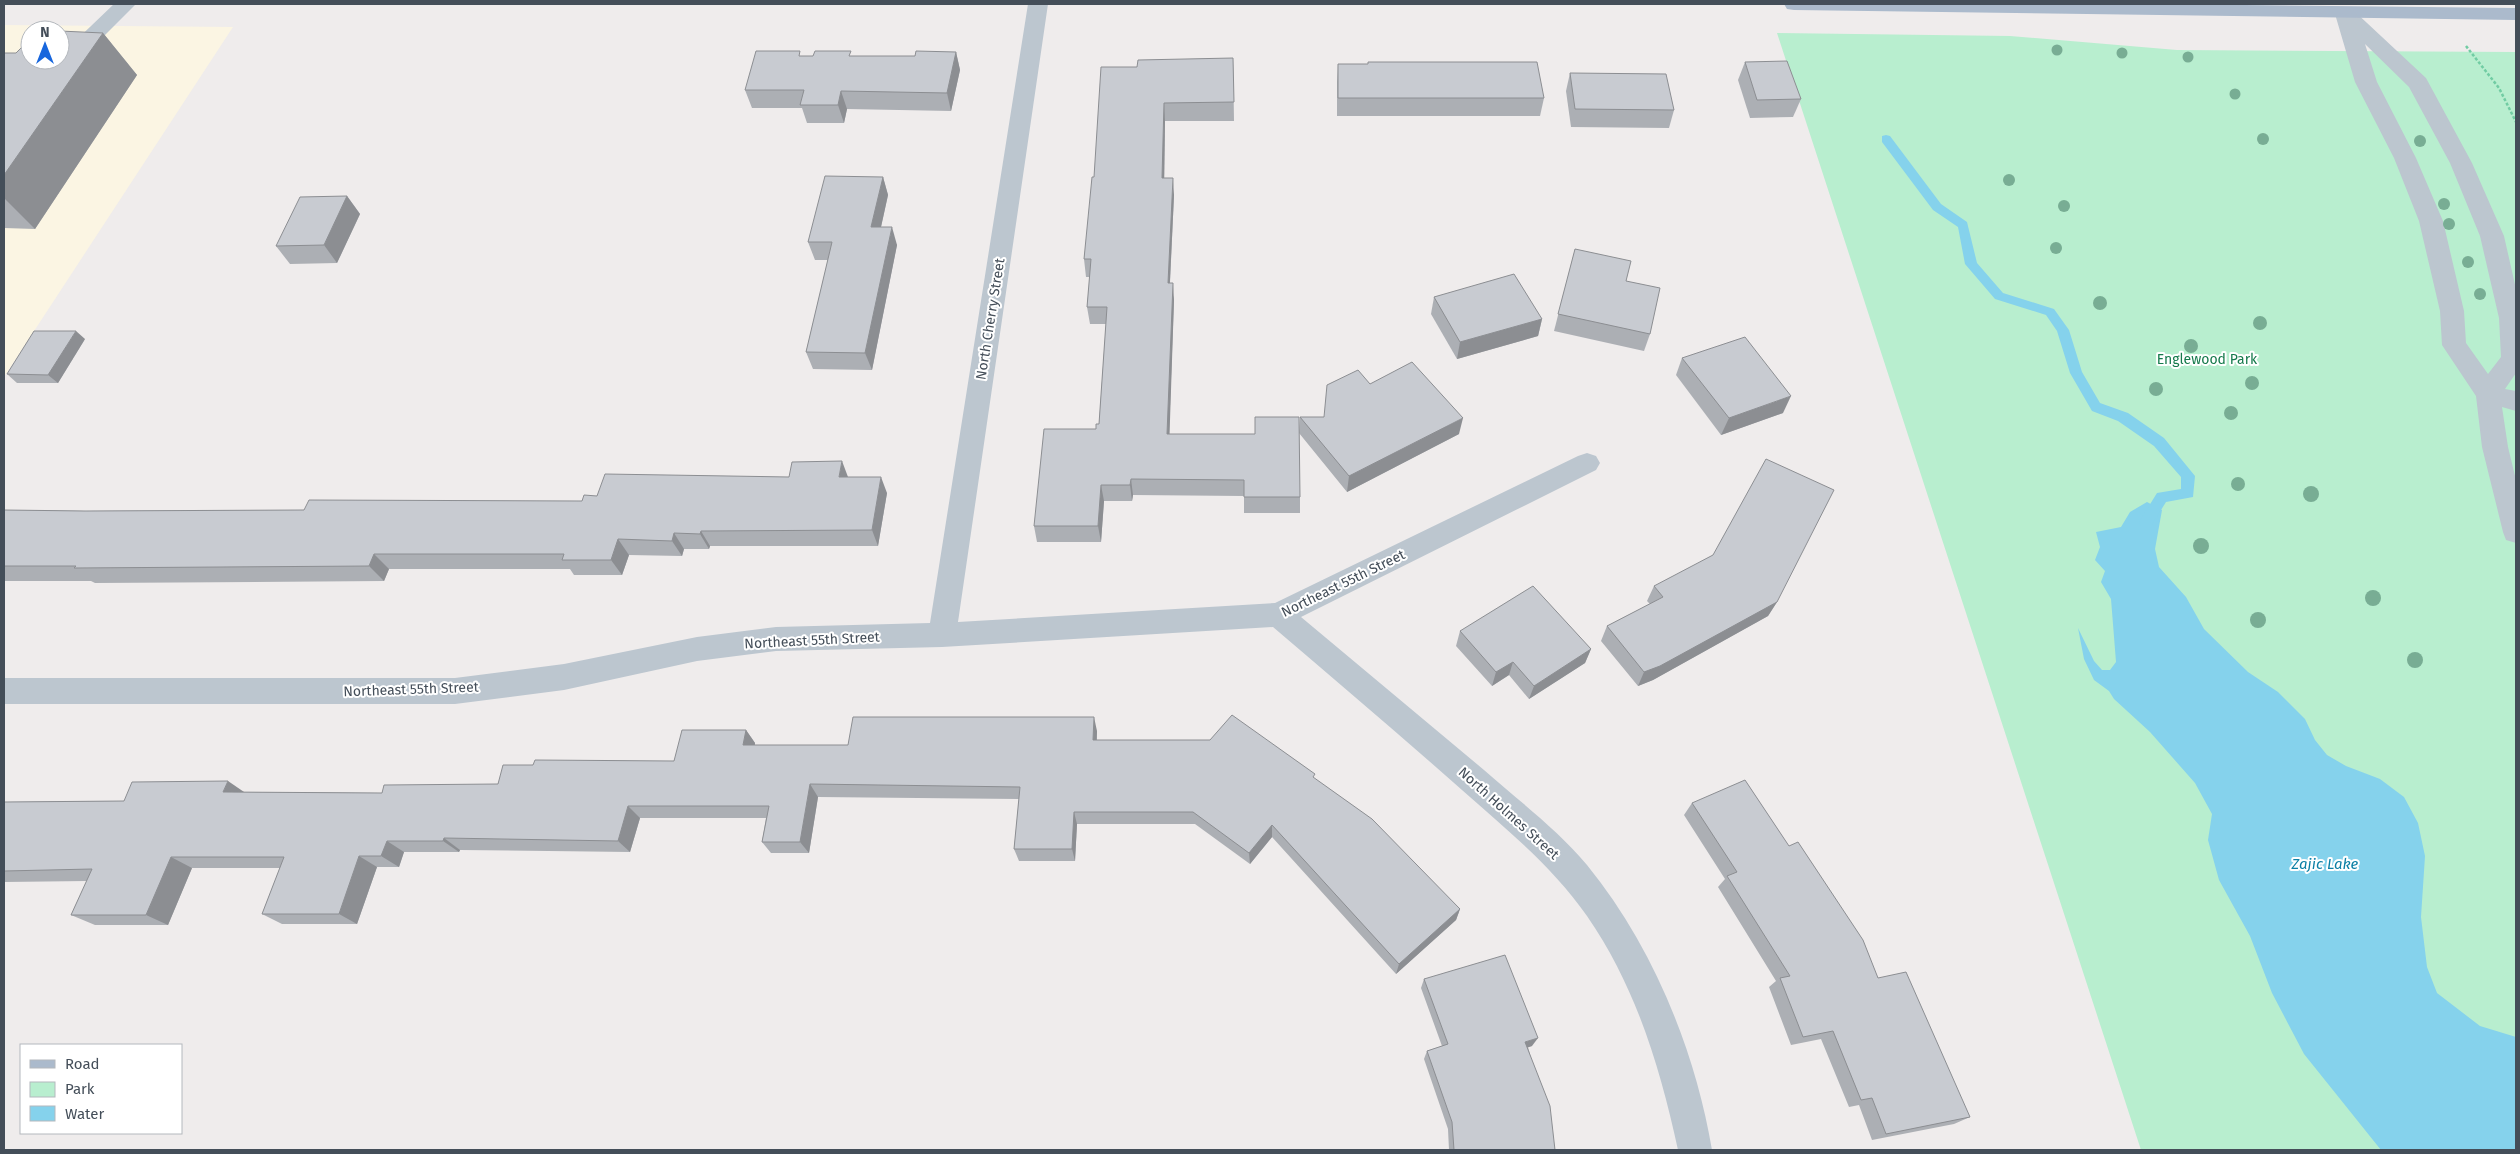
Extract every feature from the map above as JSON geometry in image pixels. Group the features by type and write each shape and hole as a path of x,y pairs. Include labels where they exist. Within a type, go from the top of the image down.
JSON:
{"main road":[{"path":"1794,4 2084,5 2345,14 2516,14"}],"street":[{"path":"70,55 126,4"},
{"name":"North Cherry Street","path":"942,635 1038,4"},
{"path":"2345,14 2366,82 2405,158 2431,221 2452,311 2454,345 2488,394 2495,447 2516,532"},
{"path":"2345,14 2418,84 2461,163 2492,236 2511,318 2513,358 2488,394"},
{"path":"2488,394 2516,401"},
{"name":"Northeast 55th Street","path":"4,691 455,691 564,677 697,649 766,641 942,635 1278,615 1587,463"},
{"name":"North Holmes Street","path":"1278,615 1421,734 1549,846 1576,877 1601,911 1645,986 1678,1072 1695,1150"}],"path":[{"path":"2466,46 2499,88 2516,122"}],"shaded area":[{"path":"4,25 20,25 20,70 70,70 70,26 233,27 4,377"}],"green space":[{"name":"Englewood Park","path":"1777,33 2010,36 2177,50 2516,52 2516,1150 2141,1150"}],"water":[{"name":"Zajic Lake","path":"2147,502 2162,510 2155,549 2159,567 2186,597 2204,629 2248,672 2278,692 2305,719 2315,740 2327,755 2346,766 2380,779 2404,797 2418,823 2425,856 2421,917 2427,967 2437,993 2480,1026 2516,1037 2516,1150 2381,1150 2304,1054 2272,993 2250,936 2219,880 2208,840 2212,814 2195,783 2150,732 2114,699 2109,691 2094,680 2084,659 2078,628 2094,661 2102,670 2110,670 2116,662 2111,599 2101,582 2105,571 2095,560 2100,547 2096,532 2121,527 2130,512"}],"building":[{"path":"70,31 103,33 4,175 4,53 16,53 20,49 20,70 70,70"},
{"path":"756,51 800,51 799,56 813,56 815,51 851,51 849,56 915,56 916,51 956,52 947,93 841,91 838,105 800,105 804,90 745,90"},
{"path":"1233,58 1234,102 1164,103 1162,178 1173,178 1168,283 1173,283 1167,434 1255,434 1255,417 1299,417 1300,497 1244,497 1244,480 1131,479 1130,485 1101,485 1098,526 1034,526 1044,429 1096,429 1096,424 1099,424 1107,307 1087,307 1091,259 1084,259 1092,177 1094,177 1101,67 1137,67 1138,60"},
{"path":"1787,61 1801,99 1757,100 1745,62"},
{"path":"1368,62 1537,62 1544,98 1338,98 1338,64 1368,64"},
{"path":"1570,73 1666,74 1674,110 1575,109"},
{"path":"825,176 883,177 871,227 892,227 865,353 806,352 832,242 808,242"},
{"path":"347,196 324,245 276,246 300,197"},
{"path":"1575,249 1631,261 1626,281 1660,288 1650,334 1558,314"},
{"path":"1514,274 1542,319 1460,342 1434,297"},
{"path":"34,331 76,331 48,375 7,374"},
{"path":"1745,337 1791,396 1729,418 1682,358"},
{"path":"1412,362 1463,418 1349,476 1300,417 1324,417 1327,385 1358,370 1370,384"},
{"path":"1766,459 1834,490 1777,602 1660,666 1644,672 1607,626 1663,597 1654,586 1713,555"},
{"path":"842,461 839,477 881,477 872,530 701,531 700,534 674,533 672,541 618,539 611,560 562,560 564,554 374,554 369,566 74,568 76,566 4,566 4,510 304,510 309,500 582,501 584,495 597,496 605,474 789,477 792,462"},
{"path":"1533,586 1591,649 1534,686 1513,662 1496,672 1460,631"},
{"path":"1232,715 1315,774 1313,777 1372,819 1460,909 1399,964 1272,825 1249,853 1193,812 1074,812 1072,849 1014,849 1020,787 810,784 800,842 762,842 769,806 628,806 618,841 444,838 443,841 387,841 381,856 359,856 339,914 262,914 284,857 171,857 146,915 71,915 92,869 4,871 4,802 124,801 132,782 228,781 223,792 382,793 384,785 498,784 503,765 533,765 535,760 674,761 682,730 746,730 743,745 848,745 853,717 1094,717 1093,740 1210,740"},
{"path":"1745,780 1789,846 1798,842 1863,940 1878,978 1906,972 1970,1117 1886,1134 1872,1098 1861,1100 1833,1031 1803,1037 1780,978 1790,976 1727,876 1737,872 1692,803"},
{"path":"1505,955 1538,1038 1525,1042 1550,1106 1555,1150 1454,1150 1452,1122 1427,1051 1448,1044 1424,979"}],"waterway":[{"path":"1886,139 1937,207 1963,225 1971,264 1999,296 2050,312 2063,330 2076,373 2096,407 2123,417 2159,442 2188,476 2188,493 2162,497 2146,522"}]}
